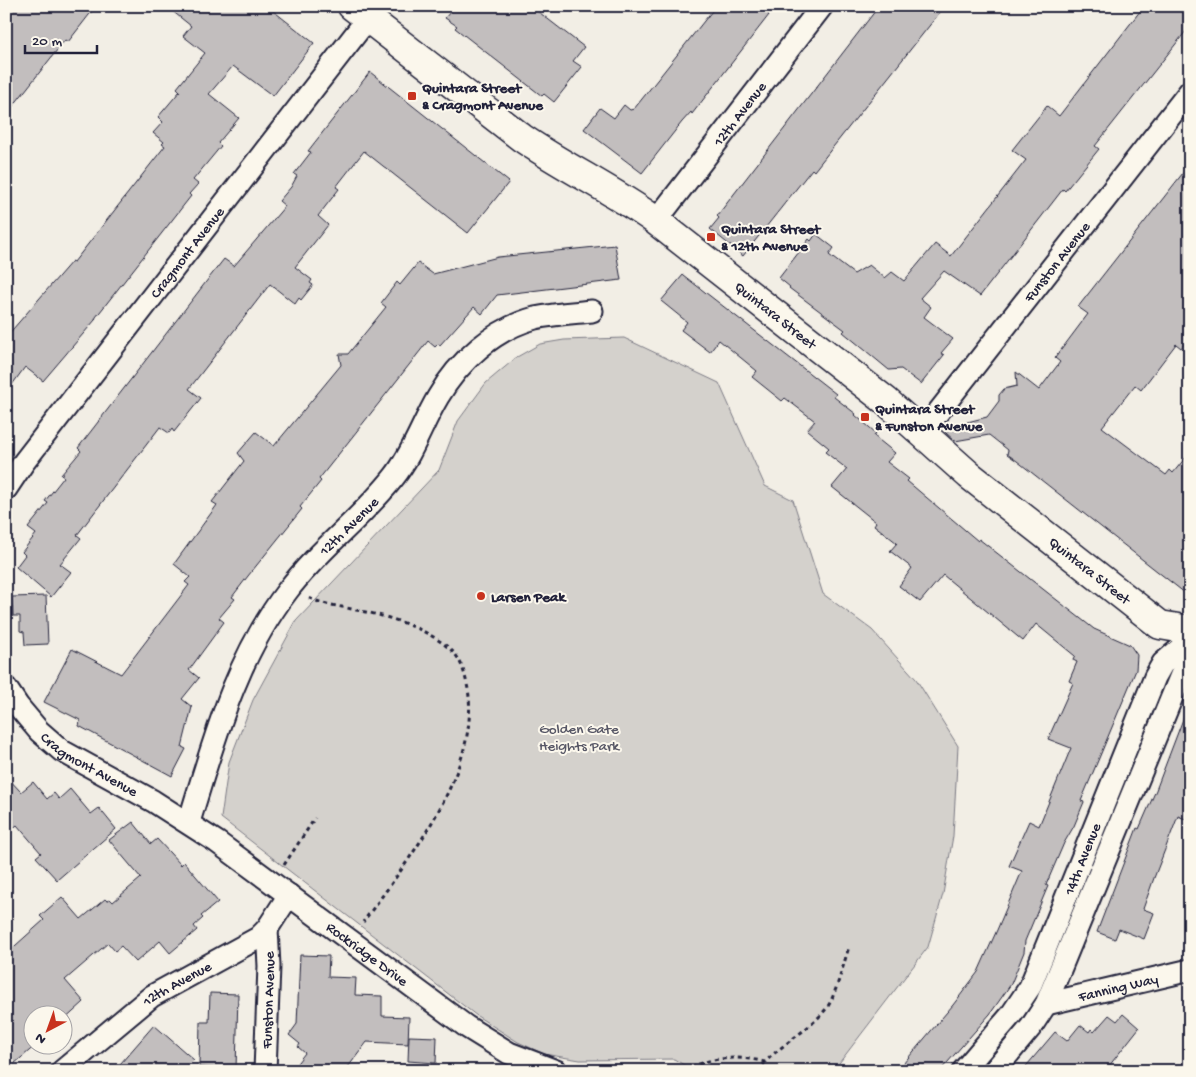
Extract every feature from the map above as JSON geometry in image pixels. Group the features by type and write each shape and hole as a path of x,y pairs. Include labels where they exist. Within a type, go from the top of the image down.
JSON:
{"street":[{"name":"12th Avenue","path":"656,221 822,6"},
{"name":"Quintara Street","path":"360,12 530,143 629,201 656,221 886,401 969,475 1160,625 1190,630"},
{"name":"Cragmont Avenue","path":"6,489 30,454 360,12"},
{"name":"Funston Avenue","path":"922,433 1190,91"},
{"name":"12th Avenue","path":"189,822 216,734 238,672 271,615 290,587 394,477 450,379 480,347 516,324 555,314 592,311"},
{"name":"14th Avenue","path":"963,1071 1025,996 1155,677 1163,663 1190,640"},
{"name":"14th Avenue","path":"994,1071 1031,1027 1046,1004 1190,653"},
{"name":"Cragmont Avenue","path":"6,688 39,731 62,751 189,822"},
{"name":"Rockridge Drive","path":"189,822 444,1011 488,1041 523,1059 556,1071"},
{"name":"12th Avenue","path":"62,1071 152,996 177,980 247,945 267,929 280,889"},
{"name":"Funston Avenue","path":"265,1071 269,966 267,929"},
{"name":"Fanning Way","path":"1046,1004 1190,970"}],"path":[{"path":"290,587 324,605 358,610 416,628 451,650 464,669 466,678 470,702 470,721 461,754 447,792 416,850 349,940"},
{"path":"280,889 315,818"},
{"path":"758,1071 765,1062 798,1036 828,1007 849,947"},
{"path":"684,1071 699,1062 746,1057 765,1062"}],"green space":[{"name":"Golden Gate Heights Park","path":"624,338 719,383 765,486 793,500 823,594 872,630 916,679 958,746 953,836 943,894 928,947 833,1071 694,1071 674,1059 580,1060 544,1054 518,1042 477,1016 221,818 229,762 253,700 296,621 439,470 458,421 486,383 517,357 540,344 564,340"}],"building":[{"path":"6,6 96,6 68,42 65,40 6,115"},
{"path":"166,6 267,6 314,43 273,96 233,66 209,94 239,118 218,143 221,146 193,180 198,184 189,194 191,196 95,320 43,381 25,367 6,393 6,337 72,261 74,262 165,146 162,144 164,142 153,133 163,122 158,117 180,91 177,88 205,53 183,36 191,26"},
{"path":"455,6 531,6 584,47 573,61 582,67 554,102 544,94 542,96 455,28 457,26 445,18"},
{"path":"716,6 759,6 769,15 692,114 691,112 682,122 642,173 584,129 600,108 614,118 624,105 630,110 634,109"},
{"path":"879,6 945,6 814,171 812,169 743,256 710,229 719,218 717,216"},
{"path":"1144,6 1190,6 1190,26 1095,146 1099,149 1065,191 1063,189 980,296 944,271 920,298 931,307 924,317 953,339 941,353 944,355 921,384 901,369 889,370 843,332 845,330 789,288 779,278 809,239 811,241 816,234 834,248 829,255 854,274 869,265 885,278 892,272 904,281 935,244 951,256 1026,160 1012,150 1047,106 1059,116"},
{"path":"370,72 509,182 468,233 364,151 336,187 339,189 318,216 328,225 295,267 312,280 310,283 313,285 301,300 299,298 295,304 270,284 189,389 201,398 174,432 172,429 169,433 160,427 77,535 81,538 60,564 71,572 51,597 16,567 25,555 22,552 36,534 28,528 48,503 45,501 64,477 61,475 81,451 78,448 224,259 234,266 285,206 279,201 291,187 297,176 294,174 311,152 308,151"},
{"path":"1190,164 1190,337 1181,348 1176,344 1141,390 1135,385 1102,427 1166,475 1170,470 1173,473 1190,452 1190,597 1007,454 1008,450 989,435 955,441 946,433 944,428 987,417 999,401 999,395 1004,389 1017,386 1016,372 1039,390 1060,362 1055,358 1088,314 1078,307"},
{"path":"615,245 621,280 497,295 482,314 474,307 440,345 438,344 435,347 428,341 319,479 321,481 300,507 302,509 232,597 235,599 219,618 224,622 189,670 199,678 182,699 192,707 182,747 186,749 172,776 79,726 80,720 44,702 72,649 121,674 189,585 185,582 190,577 174,564 217,505 212,502 244,461 238,453 256,432 274,446 341,365 339,354 348,354 386,307 381,303 397,282 400,285 418,263 433,274 498,257"},
{"path":"683,275 836,394 834,397 856,414 876,433 874,436 895,453 887,462 909,479 907,481 978,541 979,539 1094,629 1130,645 1137,655 1136,670 1081,801 1084,802 1074,826 1064,843 1046,885 1048,886 1025,941 1024,952 1011,984 990,1014 940,1071 897,1071 953,1005 978,972 997,930 1022,871 1009,866 1029,821 1039,826 1071,748 1048,739 1073,683 1069,681 1077,662 1073,660 1075,656 1036,624 1023,641 943,575 920,602 899,586 912,568 890,551 897,543 874,525 876,522 832,487 847,469 825,452 829,448 807,430 815,421 785,398 782,401 752,377 757,371 719,340 710,352 681,330 687,322 661,301"},
{"path":"46,596 48,644 25,645 24,632 20,631 20,616 13,616 12,597"},
{"path":"1188,706 1190,821 1178,816 1143,909 1154,913 1144,939 1119,929 1115,939 1097,932 1137,828 1139,829 1156,790"},
{"path":"6,776 21,792 33,782 47,799 54,793 59,799 70,789 91,814 99,808 116,829 57,880 36,857 41,853 17,825 6,834"},
{"path":"133,822 151,844 157,839 181,865 184,862 218,902 201,916 203,918 194,926 197,930 170,953 160,941 136,962 121,946 115,951 108,943 65,980 84,1002 72,1013 72,1004 22,1004 22,1054 26,1054 6,1071 6,954 44,920 40,916 62,897 81,919 105,899 107,901 110,899 113,902 141,878 109,840"},
{"path":"300,955 329,956 328,977 356,978 355,995 382,996 382,1016 409,1017 408,1044 367,1042 345,1071 291,1071 305,1053 298,1047 300,1044 289,1035 297,1024"},
{"path":"210,993 238,994 236,1069 199,1067 200,1022 209,1022"},
{"path":"1123,1014 1139,1028 1105,1071 1022,1071 1055,1032 1067,1041 1080,1025 1089,1032 1091,1029 1094,1032 1109,1015 1117,1021"},
{"path":"154,1025 194,1060 183,1071 114,1071"},
{"path":"409,1036 437,1037 436,1063 408,1061"}],"place":[{"name":"Quintara Street & Cragmont Avenue","path":"412,96"},
{"name":"Quintara Street & 12th Avenue","path":"711,237"},
{"name":"Quintara Street & Funston Avenue","path":"865,417"},
{"name":"Larsen Peak","path":"481,596"}]}
